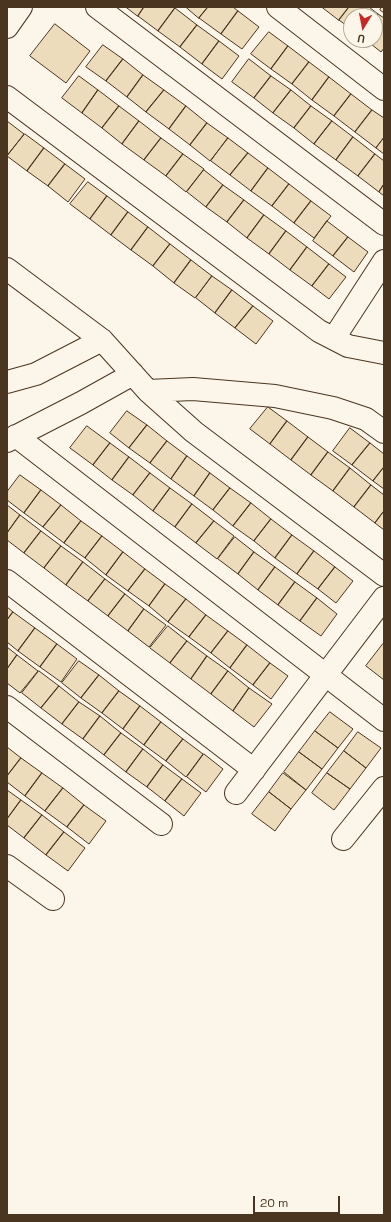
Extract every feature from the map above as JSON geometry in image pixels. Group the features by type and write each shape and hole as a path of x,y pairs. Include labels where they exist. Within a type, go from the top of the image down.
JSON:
{"street":[{"path":"7,27 21,7"},
{"path":"98,7 384,224"},
{"path":"278,7 384,89"},
{"path":"7,97 319,331 348,346 384,353"},
{"path":"334,338 384,261"},
{"path":"7,269 102,340 148,391 194,432 384,575"},
{"path":"7,382 36,374 102,340"},
{"path":"133,374 12,439 384,720"},
{"path":"148,391 193,389 275,396 375,418 384,432"},
{"path":"7,581 254,770"},
{"path":"236,792 384,598"},
{"path":"7,707 161,824"},
{"path":"343,839 384,788"},
{"path":"7,866 53,899"}],"building":[{"path":"126,7 144,7 138,16"},
{"path":"144,7 175,8 158,31 138,16"},
{"path":"186,7 208,7 199,18"},
{"path":"208,7 233,7 238,11 221,34 199,18"},
{"path":"322,7 349,7 343,8 343,15 339,20"},
{"path":"369,7 370,8 348,8"},
{"path":"175,8 197,25 180,47 158,31"},
{"path":"238,11 259,27 242,49 221,34"},
{"path":"343,15 343,23 339,20"},
{"path":"383,17 384,48 381,52 376,48 383,48"},
{"path":"55,24 90,51 66,83 30,56"},
{"path":"197,25 219,41 202,64 180,47"},
{"path":"269,32 288,46 271,69 251,54"},
{"path":"219,41 239,56 222,79 202,64"},
{"path":"103,45 123,59 106,81 86,67"},
{"path":"288,46 309,62 292,84 271,69"},
{"path":"123,59 143,75 127,97 106,81"},
{"path":"249,59 271,76 254,98 232,82"},
{"path":"309,62 329,77 312,100 292,84"},
{"path":"143,75 164,90 146,112 127,97"},
{"path":"79,76 98,90 82,113 62,98"},
{"path":"271,76 291,90 273,113 254,98"},
{"path":"329,77 351,94 334,116 312,100"},
{"path":"98,90 119,106 102,128 82,113"},
{"path":"164,90 186,106 169,129 146,112"},
{"path":"291,90 311,106 294,128 273,113"},
{"path":"351,94 372,110 355,132 334,116"},
{"path":"119,106 139,121 122,144 102,128"},
{"path":"186,106 207,123 190,145 169,129"},
{"path":"311,106 332,121 314,144 294,128"},
{"path":"372,110 384,118 384,137 376,148 355,132"},
{"path":"7,121 24,134 7,156"},
{"path":"139,121 161,138 144,160 122,144"},
{"path":"332,121 353,137 336,160 314,144"},
{"path":"207,123 228,138 210,161 190,145"},
{"path":"25,134 44,148 27,171 7,156"},
{"path":"353,137 375,154 358,176 336,160"},
{"path":"161,138 183,154 166,176 144,160"},
{"path":"228,138 248,153 230,175 211,161"},
{"path":"384,138 384,154 376,148"},
{"path":"44,148 65,164 48,186 27,171"},
{"path":"248,153 268,168 251,191 230,175"},
{"path":"183,154 204,169 186,192 166,176"},
{"path":"375,154 384,161 384,184 379,192 358,176"},
{"path":"65,164 85,179 68,202 48,186"},
{"path":"268,168 289,184 272,206 251,191"},
{"path":"204,170 223,185 206,207 187,192"},
{"path":"88,182 107,196 90,219 70,204"},
{"path":"289,184 311,201 294,223 272,206"},
{"path":"384,184 384,196 379,192"},
{"path":"223,185 244,200 227,222 206,207"},
{"path":"107,196 128,212 111,235 90,219"},
{"path":"244,200 264,215 247,238 227,222"},
{"path":"311,201 331,216 314,238 294,223"},
{"path":"128,212 148,227 131,250 111,235"},
{"path":"264,215 286,231 269,254 247,238"},
{"path":"327,221 348,237 333,256 313,241"},
{"path":"148,227 170,244 153,266 131,250"},
{"path":"286,231 307,247 290,270 269,254"},
{"path":"348,237 368,252 354,272 333,256"},
{"path":"170,244 191,260 174,283 153,266"},
{"path":"307,247 329,264 312,286 290,270"},
{"path":"191,260 212,276 195,298 174,283"},
{"path":"329,264 346,277 329,299 312,286"},
{"path":"212,276 232,290 215,313 196,298"},
{"path":"232,290 253,306 235,328 215,313"},
{"path":"253,306 273,321 256,344 235,328"},
{"path":"268,407 287,421 270,444 250,429"},
{"path":"127,411 147,425 129,448 110,433"},
{"path":"287,421 308,437 291,460 270,444"},
{"path":"147,425 167,441 150,463 129,448"},
{"path":"87,426 110,443 93,465 70,448"},
{"path":"350,428 370,443 352,465 333,451"},
{"path":"308,437 328,452 311,475 291,460"},
{"path":"167,441 187,456 171,479 150,463"},
{"path":"110,443 129,457 112,480 93,465"},
{"path":"370,443 384,454 384,467 373,481 352,465"},
{"path":"328,452 350,468 333,491 311,475"},
{"path":"187,456 210,473 194,496 171,479"},
{"path":"129,457 150,473 133,495 112,480"},
{"path":"384,467 384,489 373,481"},
{"path":"350,468 371,485 354,507 333,491"},
{"path":"150,473 170,488 153,511 133,495"},
{"path":"210,473 230,488 213,510 194,496"},
{"path":"20,475 41,490 24,513 7,500 7,492"},
{"path":"371,485 384,495 384,511 375,523 354,507"},
{"path":"170,488 192,504 175,527 153,511"},
{"path":"230,488 251,503 233,526 213,510"},
{"path":"41,490 61,505 43,527 24,513"},
{"path":"251,503 271,519 254,541 233,526"},
{"path":"192,504 214,521 196,543 175,527"},
{"path":"7,505 20,515 7,533"},
{"path":"61,505 81,521 64,543 43,527"},
{"path":"384,511 384,530 375,523"},
{"path":"20,515 41,531 24,553 7,540 7,533"},
{"path":"271,519 292,535 275,558 254,541"},
{"path":"81,521 102,536 85,558 64,543"},
{"path":"214,521 234,536 217,559 196,543"},
{"path":"41,531 61,546 44,568 24,553"},
{"path":"292,535 314,551 297,574 275,558"},
{"path":"102,536 123,552 106,575 85,558"},
{"path":"235,537 254,552 238,574 218,559"},
{"path":"61,546 83,562 66,585 44,568"},
{"path":"314,551 335,567 318,589 297,574"},
{"path":"123,552 145,569 128,591 106,575"},
{"path":"254,552 275,567 258,590 238,574"},
{"path":"83,562 105,579 88,601 66,585"},
{"path":"275,567 295,582 278,605 258,590"},
{"path":"335,567 353,581 336,603 318,589"},
{"path":"145,569 165,584 149,606 128,591"},
{"path":"105,579 125,594 108,616 88,601"},
{"path":"295,582 317,598 300,621 278,605"},
{"path":"165,584 186,599 168,622 149,606"},
{"path":"125,594 144,609 128,631 108,616"},
{"path":"317,598 337,614 321,636 300,621"},
{"path":"186,599 206,615 189,637 168,622"},
{"path":"7,607 13,612 7,620"},
{"path":"144,609 166,625 149,647 128,631"},
{"path":"13,612 35,628 18,651 7,642 7,620"},
{"path":"206,615 228,631 211,653 189,637"},
{"path":"168,626 187,641 170,663 150,648"},
{"path":"35,628 57,644 40,667 18,651"},
{"path":"228,631 247,645 230,668 211,653"},
{"path":"187,641 207,656 191,679 170,663"},
{"path":"57,644 77,659 61,682 40,667"},
{"path":"383,644 384,645 384,680 366,666"},
{"path":"247,645 270,663 253,685 230,668"},
{"path":"7,647 17,655 7,669"},
{"path":"17,655 38,671 20,693 7,683 7,669"},
{"path":"207,656 228,671 211,694 191,679"},
{"path":"79,661 99,675 81,698 62,683"},
{"path":"270,663 288,676 271,699 253,685"},
{"path":"39,671 59,686 41,708 22,693"},
{"path":"228,671 249,688 233,711 211,694"},
{"path":"99,675 119,691 102,713 81,698"},
{"path":"59,686 79,702 62,724 41,708"},
{"path":"249,688 272,704 254,727 233,711"},
{"path":"119,691 140,706 123,729 102,713"},
{"path":"79,702 100,716 83,739 62,724"},
{"path":"140,706 161,722 144,745 123,729"},
{"path":"330,712 353,729 338,748 315,731"},
{"path":"100,716 121,733 104,755 83,739"},
{"path":"161,722 183,739 166,761 144,745"},
{"path":"315,731 338,748 322,769 299,752"},
{"path":"358,732 381,748 366,768 344,751"},
{"path":"121,733 143,749 126,772 104,755"},
{"path":"183,739 203,754 186,777 166,761"},
{"path":"7,747 21,758 7,776"},
{"path":"143,749 163,765 147,787 126,772"},
{"path":"344,751 366,768 350,789 327,773"},
{"path":"299,752 322,769 306,790 284,772"},
{"path":"204,754 223,769 206,792 187,777"},
{"path":"21,758 42,773 25,796 7,782 7,776"},
{"path":"163,765 182,779 165,801 147,787"},
{"path":"42,773 63,788 45,811 25,796"},
{"path":"283,773 306,790 291,809 269,792"},
{"path":"327,773 350,789 334,810 312,793"},
{"path":"182,779 201,793 184,816 165,801"},
{"path":"63,788 84,805 67,827 45,811"},
{"path":"7,790 21,800 7,819"},
{"path":"269,792 291,809 275,831 252,814"},
{"path":"21,800 42,815 24,838 7,825 7,819"},
{"path":"84,805 106,821 89,844 67,827"},
{"path":"42,815 64,832 46,855 24,838"},
{"path":"64,832 85,848 68,871 46,855"}]}
